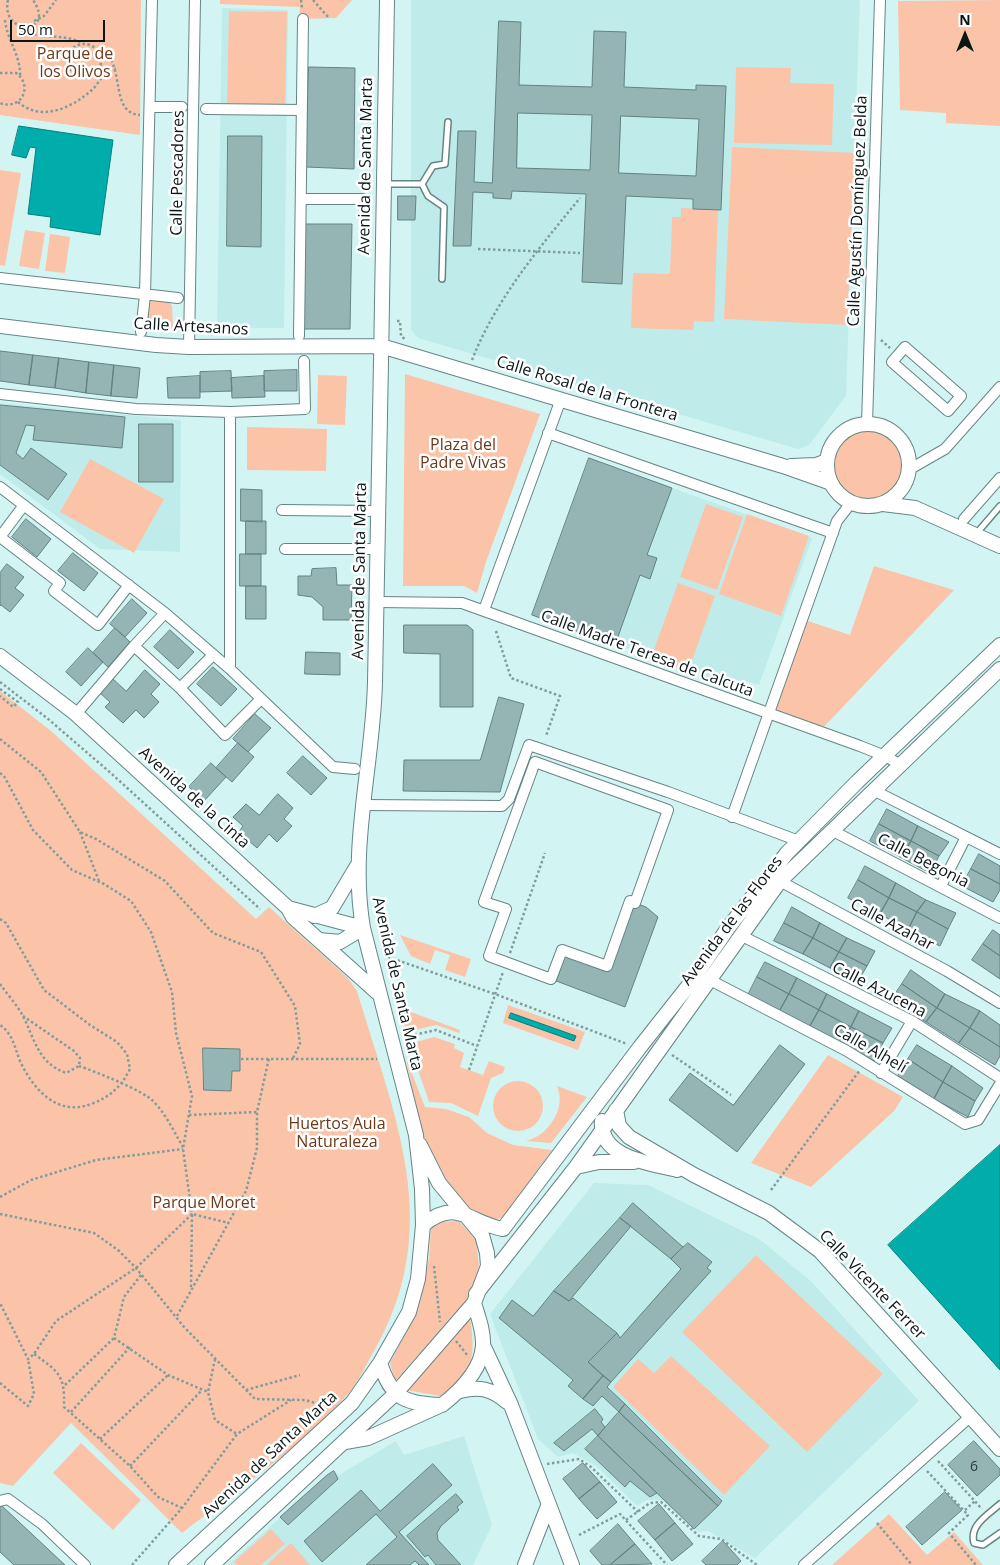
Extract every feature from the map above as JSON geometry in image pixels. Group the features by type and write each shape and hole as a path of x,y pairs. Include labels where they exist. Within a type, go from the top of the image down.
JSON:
{"main road":[{"name":"Avenida de Santa Marta","path":"176,1565 352,1403 380,1363 409,1312 418,1279 424,1225 416,1135 363,928 358,902 357,866 375,686 387,0"},
{"name":"Calle Artesanos","path":"0,326 189,347 380,346"},
{"name":"Calle Rosal de la Frontera","path":"380,346 783,466 831,483"},
{"path":"867,424 883,426 900,439 909,454 910,469 902,490 894,498 883,504 873,506 851,503 839,495 831,483 827,461 830,450 845,431 855,426 867,424"},
{"name":"Calle Rosal de la Frontera","path":"783,466 816,465 827,461"},
{"path":"902,490 915,508"},
{"path":"883,504 915,508 1000,546"},
{"name":"Avenida de las Flores","path":"475,1299 576,1167 601,1129 740,936 799,841 1000,645"},
{"name":"Avenida de la Cinta","path":"0,656 76,714 288,908 293,917 379,994"},
{"name":"Avenida de las Flores","path":"514,1217 688,985 728,928 774,879 833,831 1000,670"},
{"path":"314,916 332,908 357,866"},
{"name":"Avenida de la Cinta","path":"288,908 363,928"},
{"path":"319,940 340,942 363,928"},
{"name":"Avenida de las Flores","path":"601,1129 602,1118 627,1083 624,1068"},
{"name":"Calle Vicente Ferrer","path":"616,1110 619,1126 629,1136 694,1175 769,1213 820,1251 1000,1449"},
{"name":"Avenida de las Flores","path":"514,1217 539,1204 588,1137 601,1129"},
{"name":"Calle Vicente Ferrer","path":"601,1129 629,1136"},
{"name":"Calle Vicente Ferrer","path":"601,1129 609,1146 619,1153 694,1175"},
{"name":"Avenida de Santa Marta","path":"212,1565 395,1394 475,1299 488,1266 482,1235 460,1212 439,1183 416,1135"},
{"name":"Calle Vicente Ferrer","path":"576,1167 599,1162 650,1163"},
{"path":"424,1225 437,1214 460,1212 489,1226 504,1229 514,1217"},
{"path":"475,1299 483,1346 511,1405 572,1565"},
{"path":"345,1442 368,1438 442,1405 460,1391 478,1365 483,1346"},
{"path":"380,1363 384,1377 395,1394 414,1403 442,1405"},
{"path":"460,1391 484,1388 496,1392 511,1405"},
{"path":"525,1565 548,1506"}],"street":[{"path":"142,332 152,0"},
{"name":"Calle Pescadores","path":"189,347 195,0"},
{"name":"Calle Agustín Domínguez Belda","path":"867,424 880,0"},
{"path":"299,336 303,19"},
{"path":"150,111 182,107"},
{"path":"206,109 302,110"},
{"path":"301,199 363,199"},
{"path":"0,278 178,298"},
{"path":"905,347 961,396 948,411 892,362 905,347"},
{"path":"0,394 136,409 230,412 305,410 304,360"},
{"path":"910,469 945,449 1000,387"},
{"path":"484,610 561,399"},
{"path":"230,412 230,669"},
{"path":"548,433 833,533"},
{"path":"964,519 1000,478"},
{"path":"0,487 165,613 230,669 333,767 355,769"},
{"path":"732,816 837,521 851,503"},
{"path":"24,505 0,537 60,583 54,591 98,624 129,585"},
{"path":"282,510 378,512"},
{"path":"285,549 378,549"},
{"name":"Calle Madre Teresa de Calcuta","path":"377,602 462,603 885,756 901,765"},
{"path":"76,714 165,613"},
{"path":"134,646 180,688 225,735 261,699"},
{"path":"180,688 213,655"},
{"path":"363,805 502,806 508,799 529,745 799,841"},
{"path":"535,762 668,810 635,903 630,901 607,966 562,950 551,979 489,956 506,909 484,902 535,762"},
{"path":"875,791 887,799 1000,854"},
{"name":"Calle Begonia","path":"833,831 1000,918"},
{"path":"941,886 966,837"},
{"name":"Calle Azahar","path":"774,879 947,971 1000,1003"},
{"name":"Calle Azucena","path":"740,936 912,1021 1000,1078"},
{"name":"Calle Alhelí","path":"708,979 866,1063 965,1124 978,1120 1000,1084"},
{"path":"881,1073 912,1021"},
{"path":"804,1565 971,1416"},
{"path":"0,1501 8,1499 34,1512 85,1565"}],"lane":[{"path":"422,184 433,166 445,164 448,122"},
{"path":"384,184 422,184"},
{"path":"422,184 428,196 444,207 442,279"},
{"path":"976,534 1000,506"},
{"path":"1000,1504 974,1528 972,1532 974,1543 983,1545 1000,1532"}],"path":[{"path":"0,103 7,105 18,102 25,93 25,87 20,76 20,66 10,44 5,18 4,6 8,0"},
{"path":"19,28 30,25 37,16 34,0"},
{"path":"34,21 44,16 56,0"},
{"path":"313,0 329,18"},
{"path":"5,18 8,23 30,35 78,40 85,45"},
{"path":"99,54 100,66 98,71 88,78 76,77 68,68 67,57 74,48 85,45 91,46 99,54 108,55 116,69 122,102 128,111 135,114 150,111"},
{"path":"18,102 24,107 38,112 47,113 61,109 86,94 108,69 116,69"},
{"path":"0,73 10,71 20,76"},
{"path":"471,362 489,321 537,252 580,198"},
{"path":"478,249 580,254"},
{"path":"397,320 400,320 402,336 409,342"},
{"path":"496,632 511,678 560,696 546,736"},
{"path":"0,696 13,708 18,702 1,685"},
{"path":"1,685 47,718 113,775 260,909"},
{"path":"0,739 41,772 80,832 99,881"},
{"path":"0,773 4,776 33,830 72,870 99,881 131,901 151,932 172,992 176,1033 192,1096 183,1149 192,1214 191,1289"},
{"path":"80,832 96,839 165,882 213,933 261,952 295,1006 300,1044 293,1058"},
{"path":"0,919 6,923 44,990 90,1025 117,1042 127,1054 130,1069 116,1091 102,1100 86,1106 72,1108 51,1103 30,1079 9,1031 0,1025"},
{"path":"388,958 495,994 627,1044"},
{"path":"0,984 23,1016 43,1057 53,1068 66,1073 79,1066"},
{"path":"23,1016 74,1052 80,1058 79,1066"},
{"path":"403,1038 436,1030 477,1046"},
{"path":"671,1054 731,1095"},
{"path":"176,1317 229,1222 248,1182 256,1148 257,1112 269,1058"},
{"path":"241,1059 378,1059"},
{"path":"771,1190 866,1063"},
{"path":"79,1066 152,1100 170,1123 183,1149"},
{"path":"188,1115 257,1112"},
{"path":"0,1197 31,1180 96,1160 183,1149"},
{"path":"0,1214 94,1233 118,1250 142,1274 176,1317 255,1399 305,1400 335,1409"},
{"path":"192,1214 229,1222"},
{"path":"28,1360 56,1321 136,1268 192,1214"},
{"path":"433,1258 441,1326"},
{"path":"65,1386 114,1338 124,1297 142,1274"},
{"path":"0,1303 28,1360 34,1394 28,1406 0,1383"},
{"path":"114,1338 130,1347 168,1375 208,1392"},
{"path":"453,1338 470,1359"},
{"path":"71,1412 130,1347"},
{"path":"34,1354 55,1369 65,1386 64,1407 130,1466 158,1497 182,1508"},
{"path":"215,1358 208,1392 214,1420 236,1434"},
{"path":"100,1439 168,1375"},
{"path":"246,1390 300,1375"},
{"path":"130,1466 202,1390"},
{"path":"132,1565 182,1508 236,1434 292,1400"},
{"path":"930,1452 988,1515"},
{"path":"533,1466 579,1459 591,1467 638,1512"},
{"path":"919,1462 968,1515 948,1533 976,1565"},
{"path":"965,1511 975,1501"},
{"path":"626,1520 650,1503 661,1502 698,1536 721,1538 757,1565"},
{"path":"579,1535 620,1514 667,1565"},
{"path":"877,1523 912,1565"}],"shaded area":[{"path":"411,0 860,0 846,396 809,445 798,449 418,338 411,330"},
{"path":"222,8 288,10 284,328 217,328"},
{"path":"0,403 181,420 180,552 100,549 0,474"},
{"path":"589,458 812,538 759,685 743,680 740,689 532,615"},
{"path":"594,1183 648,1185 759,1239 811,1281 919,1401 755,1558 708,1531 698,1532 661,1500 646,1500 637,1506 596,1466 573,1453 558,1457 538,1439 490,1314"},
{"path":"464,1436 492,1525 473,1565 228,1565 327,1475 334,1471 339,1475 396,1441 404,1455"}],"green space":[{"name":"Parque de los Olivos","path":"0,0 141,0 140,135 0,115"},
{"path":"220,0 352,0 336,18 303,19 299,18 300,7 220,4"},
{"path":"1000,0 1000,126 946,123 946,113 900,110 898,1"},
{"path":"229,11 287,12 285,105 227,103"},
{"path":"736,67 791,68 790,83 834,84 832,145 734,143"},
{"path":"732,147 855,153 847,325 724,319"},
{"path":"0,170 21,173 5,266 0,265"},
{"path":"681,208 718,209 714,322 694,321 693,330 631,328 633,273 670,274 672,217 681,217"},
{"path":"25,230 45,233 39,269 19,266"},
{"path":"50,234 70,237 65,273 45,271"},
{"path":"147,301 169,302 172,306 173,327 167,332 147,331 143,325"},
{"name":"Plaza del Padre Vivas","path":"405,374 540,414 486,562 477,593 464,586 403,586"},
{"path":"318,375 347,376 345,425 317,424"},
{"path":"247,427 327,429 326,471 247,470"},
{"path":"875,431 888,437 897,446 901,452 903,466 901,480 893,491 882,499 861,501 854,499 843,491 835,480 833,459 835,452 843,441 854,433"},
{"path":"90,459 164,499 134,553 60,512"},
{"path":"706,504 743,517 717,590 680,577"},
{"path":"747,514 809,536 781,616 719,594"},
{"path":"874,566 954,590 819,732 768,713 802,619 850,635"},
{"path":"678,583 715,596 688,672 651,658"},
{"name":"Parque Moret","path":"0,691 51,731 256,919 269,907 348,978 357,991 398,1127 406,1171 410,1215 407,1260 395,1305 362,1374 346,1396 328,1415 289,1451 182,1533 71,1423 13,1486 0,1483"},
{"path":"400,935 471,959 465,977 445,970 450,955 435,950 430,964 411,956"},
{"path":"508,1005 585,1032 578,1050 503,1023"},
{"path":"400,1008 460,1030 459,1033 436,1025 406,1032"},
{"path":"434,1037 455,1044 454,1048 464,1053 460,1067 483,1075 489,1061 505,1067 503,1073 491,1078 478,1116 451,1103 429,1102 409,1044"},
{"path":"405,1055 425,1107 446,1109 469,1117 487,1133 513,1145 552,1150 503,1217 495,1219 481,1215 462,1204 447,1188 427,1146"},
{"path":"828,1055 903,1097 894,1111 811,1187 751,1163"},
{"path":"518,1081 528,1083 536,1088 541,1096 543,1106 541,1116 536,1124 528,1129 518,1131 508,1129 500,1124 495,1116 493,1106 495,1096 500,1088 508,1083"},
{"path":"557,1086 587,1097 551,1143 526,1141 542,1133 554,1120 559,1103"},
{"path":"459,1221 476,1240 479,1266 470,1297 395,1381 390,1363 418,1310 429,1258 431,1229 438,1222"},
{"path":"756,1255 883,1374 807,1452 682,1332"},
{"path":"470,1318 473,1343 472,1354 470,1363 460,1380 440,1396 406,1390"},
{"path":"671,1356 770,1446 724,1495 613,1387 638,1359 654,1373"},
{"path":"81,1443 141,1500 113,1530 53,1473"},
{"path":"889,1514 927,1555 954,1532 983,1565 832,1565"},
{"path":"271,1529 285,1544 261,1565 237,1565 234,1562"},
{"path":"291,1543 310,1565 266,1565"}],"water":[{"path":"19,126 113,140 100,235 50,227 51,217 28,214 36,148 30,147 26,158 12,155"},
{"path":"511,1013 576,1036 574,1041 509,1018"},
{"path":"1000,1145 1000,1370 888,1245"}],"building":[{"path":"499,21 521,22 519,85 592,87 594,31 626,32 624,87 696,90 696,85 726,86 721,210 693,209 693,199 626,196 622,284 582,282 586,194 512,191 511,199 493,198 493,193 473,192 471,246 453,246 458,131 476,131 474,182 492,183","holes":["518,113 592,115 590,170 517,168","621,116 699,119 696,176 619,173"]},
{"path":"309,67 355,68 354,169 306,167"},
{"path":"228,136 262,136 261,247 227,246"},
{"path":"398,196 416,196 415,220 398,220"},
{"path":"305,224 352,224 350,329 304,329"},
{"path":"0,351 33,355 29,385 0,381"},
{"path":"33,355 59,358 55,388 29,385"},
{"path":"59,358 89,362 86,393 55,388"},
{"path":"89,362 114,365 111,396 86,393"},
{"path":"114,365 140,368 137,398 111,396"},
{"path":"297,370 297,391 264,391 264,371"},
{"path":"231,371 232,391 200,392 200,372"},
{"path":"200,376 200,398 168,398 167,378"},
{"path":"264,376 265,397 232,398 231,378"},
{"path":"0,405 125,417 122,448 33,440 35,426 26,425 16,453 23,459 31,448 67,474 48,500 0,465"},
{"path":"139,424 173,424 173,482 139,482"},
{"path":"589,458 672,488 647,555 657,558 650,579 640,575 615,645 532,615"},
{"path":"241,489 262,490 262,522 241,521"},
{"path":"26,519 51,539 37,557 12,537"},
{"path":"246,521 266,521 266,554 246,554"},
{"path":"73,553 98,573 84,591 58,571"},
{"path":"240,554 261,554 261,586 240,586"},
{"path":"7,564 24,577 15,588 24,595 10,612 0,606 0,573"},
{"path":"336,568 337,585 352,585 351,620 323,620 323,607 312,597 298,595 298,576 311,576 312,569"},
{"path":"246,586 266,586 266,619 246,619"},
{"path":"132,599 147,613 125,637 110,624"},
{"path":"404,625 467,625 473,630 473,707 440,707 440,654 404,653"},
{"path":"115,628 130,642 108,667 93,653"},
{"path":"170,630 194,652 178,669 154,647"},
{"path":"88,648 103,662 81,686 66,672"},
{"path":"306,652 340,653 340,675 305,674"},
{"path":"213,667 237,689 221,706 197,684"},
{"path":"145,670 160,684 151,694 159,702 144,718 136,710 123,723 105,707 110,702 100,693 113,679 126,691"},
{"path":"499,697 524,704 500,792 403,791 404,760 480,760"},
{"path":"255,714 271,728 248,752 233,739"},
{"path":"238,743 254,757 232,782 216,768"},
{"path":"303,756 327,778 311,795 287,773"},
{"path":"211,763 226,777 204,801 189,787"},
{"path":"278,794 293,808 284,819 292,826 277,842 269,834 257,848 239,832 243,826 233,817 246,804 259,815"},
{"path":"887,809 918,826 911,841 879,824"},
{"path":"879,824 911,841 902,858 870,841"},
{"path":"918,826 949,842 939,856 911,841"},
{"path":"911,841 939,856 930,873 902,858"},
{"path":"979,854 1000,866 1000,884 971,869"},
{"path":"865,866 896,883 889,898 858,880"},
{"path":"971,869 1000,884 1000,890 993,902 962,886"},
{"path":"858,880 889,898 880,914 848,898"},
{"path":"896,883 926,900 917,912 889,898"},
{"path":"889,898 917,912 908,930 880,914"},
{"path":"926,900 956,913 948,929 917,912"},
{"path":"630,901 646,907 658,917 625,1007 551,979 562,950 607,966"},
{"path":"792,907 820,923 813,938 784,923"},
{"path":"917,912 948,929 940,946 908,930"},
{"path":"784,923 813,938 803,954 774,941"},
{"path":"820,923 847,938 839,952 813,938"},
{"path":"993,930 1000,935 1000,956 983,944"},
{"path":"813,938 839,952 830,968 803,954"},
{"path":"847,938 875,951 867,966 839,952"},
{"path":"983,944 1000,956 1000,979 972,960"},
{"path":"839,952 867,966 857,983 830,968"},
{"path":"765,962 797,978 789,994 757,977"},
{"path":"911,970 945,994 937,1008 902,984"},
{"path":"757,977 789,994 779,1012 748,995"},
{"path":"797,978 827,994 819,1010 789,994"},
{"path":"902,984 937,1008 926,1022 891,1000"},
{"path":"789,994 819,1010 809,1028 779,1012"},
{"path":"827,994 859,1011 851,1027 819,1010"},
{"path":"945,994 980,1011 970,1028 937,1008"},
{"path":"937,1008 970,1028 959,1043 926,1022"},
{"path":"819,1010 851,1027 842,1044 809,1028"},
{"path":"859,1011 892,1028 883,1043 851,1027"},
{"path":"980,1011 1000,1025 1000,1047 970,1028"},
{"path":"851,1027 883,1043 874,1061 842,1044"},
{"path":"970,1028 1000,1047 1000,1056 995,1065 959,1043"},
{"path":"780,1045 805,1064 737,1152 669,1100 690,1073 733,1105"},
{"path":"917,1045 952,1066 943,1082 908,1059"},
{"path":"203,1048 240,1049 240,1071 232,1071 231,1091 204,1090"},
{"path":"908,1059 943,1082 934,1099 898,1076"},
{"path":"952,1066 983,1088 975,1101 943,1082"},
{"path":"943,1082 975,1101 968,1117 934,1099"},
{"path":"633,1203 683,1247 671,1259 620,1218"},
{"path":"620,1218 631,1226 569,1301 554,1291"},
{"path":"688,1243 712,1262 707,1268 711,1271 611,1382 588,1362 617,1333 620,1338 681,1269 671,1259"},
{"path":"554,1291 569,1301 573,1298 617,1333 588,1362 603,1376 583,1399 568,1386 573,1380 499,1318 512,1300 533,1316"},
{"path":"603,1376 611,1382 607,1387 625,1404 619,1412 602,1396 593,1406 583,1399"},
{"path":"625,1404 722,1501 718,1506 619,1412"},
{"path":"595,1409 603,1419 601,1422 605,1427 598,1436 592,1429 564,1451 554,1443"},
{"path":"619,1412 718,1506 694,1529 598,1436"},
{"path":"598,1436 657,1493 650,1497 630,1481 625,1487 585,1449"},
{"path":"974,1441 1000,1469 1000,1475 977,1496 948,1465"},
{"path":"583,1463 600,1482 579,1499 563,1479"},
{"path":"433,1464 452,1485 399,1532 429,1565 419,1565 415,1561 410,1565 366,1565 397,1537 376,1514 322,1562 304,1541 361,1490 380,1511"},
{"path":"334,1471 338,1479 288,1525 280,1517 327,1475"},
{"path":"600,1482 617,1502 597,1519 579,1499"},
{"path":"945,1492 962,1510 922,1545 906,1527"},
{"path":"456,1494 463,1502 457,1507 459,1510 441,1526 437,1533 438,1540 461,1565 436,1565 428,1555 425,1557 407,1536"},
{"path":"659,1504 675,1523 655,1540 638,1521"},
{"path":"2,1506 65,1565 14,1565 0,1552 0,1508"},
{"path":"675,1523 693,1544 672,1561 655,1540"},
{"path":"618,1524 635,1544 610,1565 602,1565 590,1551"},
{"path":"723,1541 741,1561 737,1565 706,1565 702,1561"},
{"path":"635,1544 652,1564 610,1565"}],"park label":[{"name":"Huertos Aula Naturaleza","path":"337,1133"}]}
